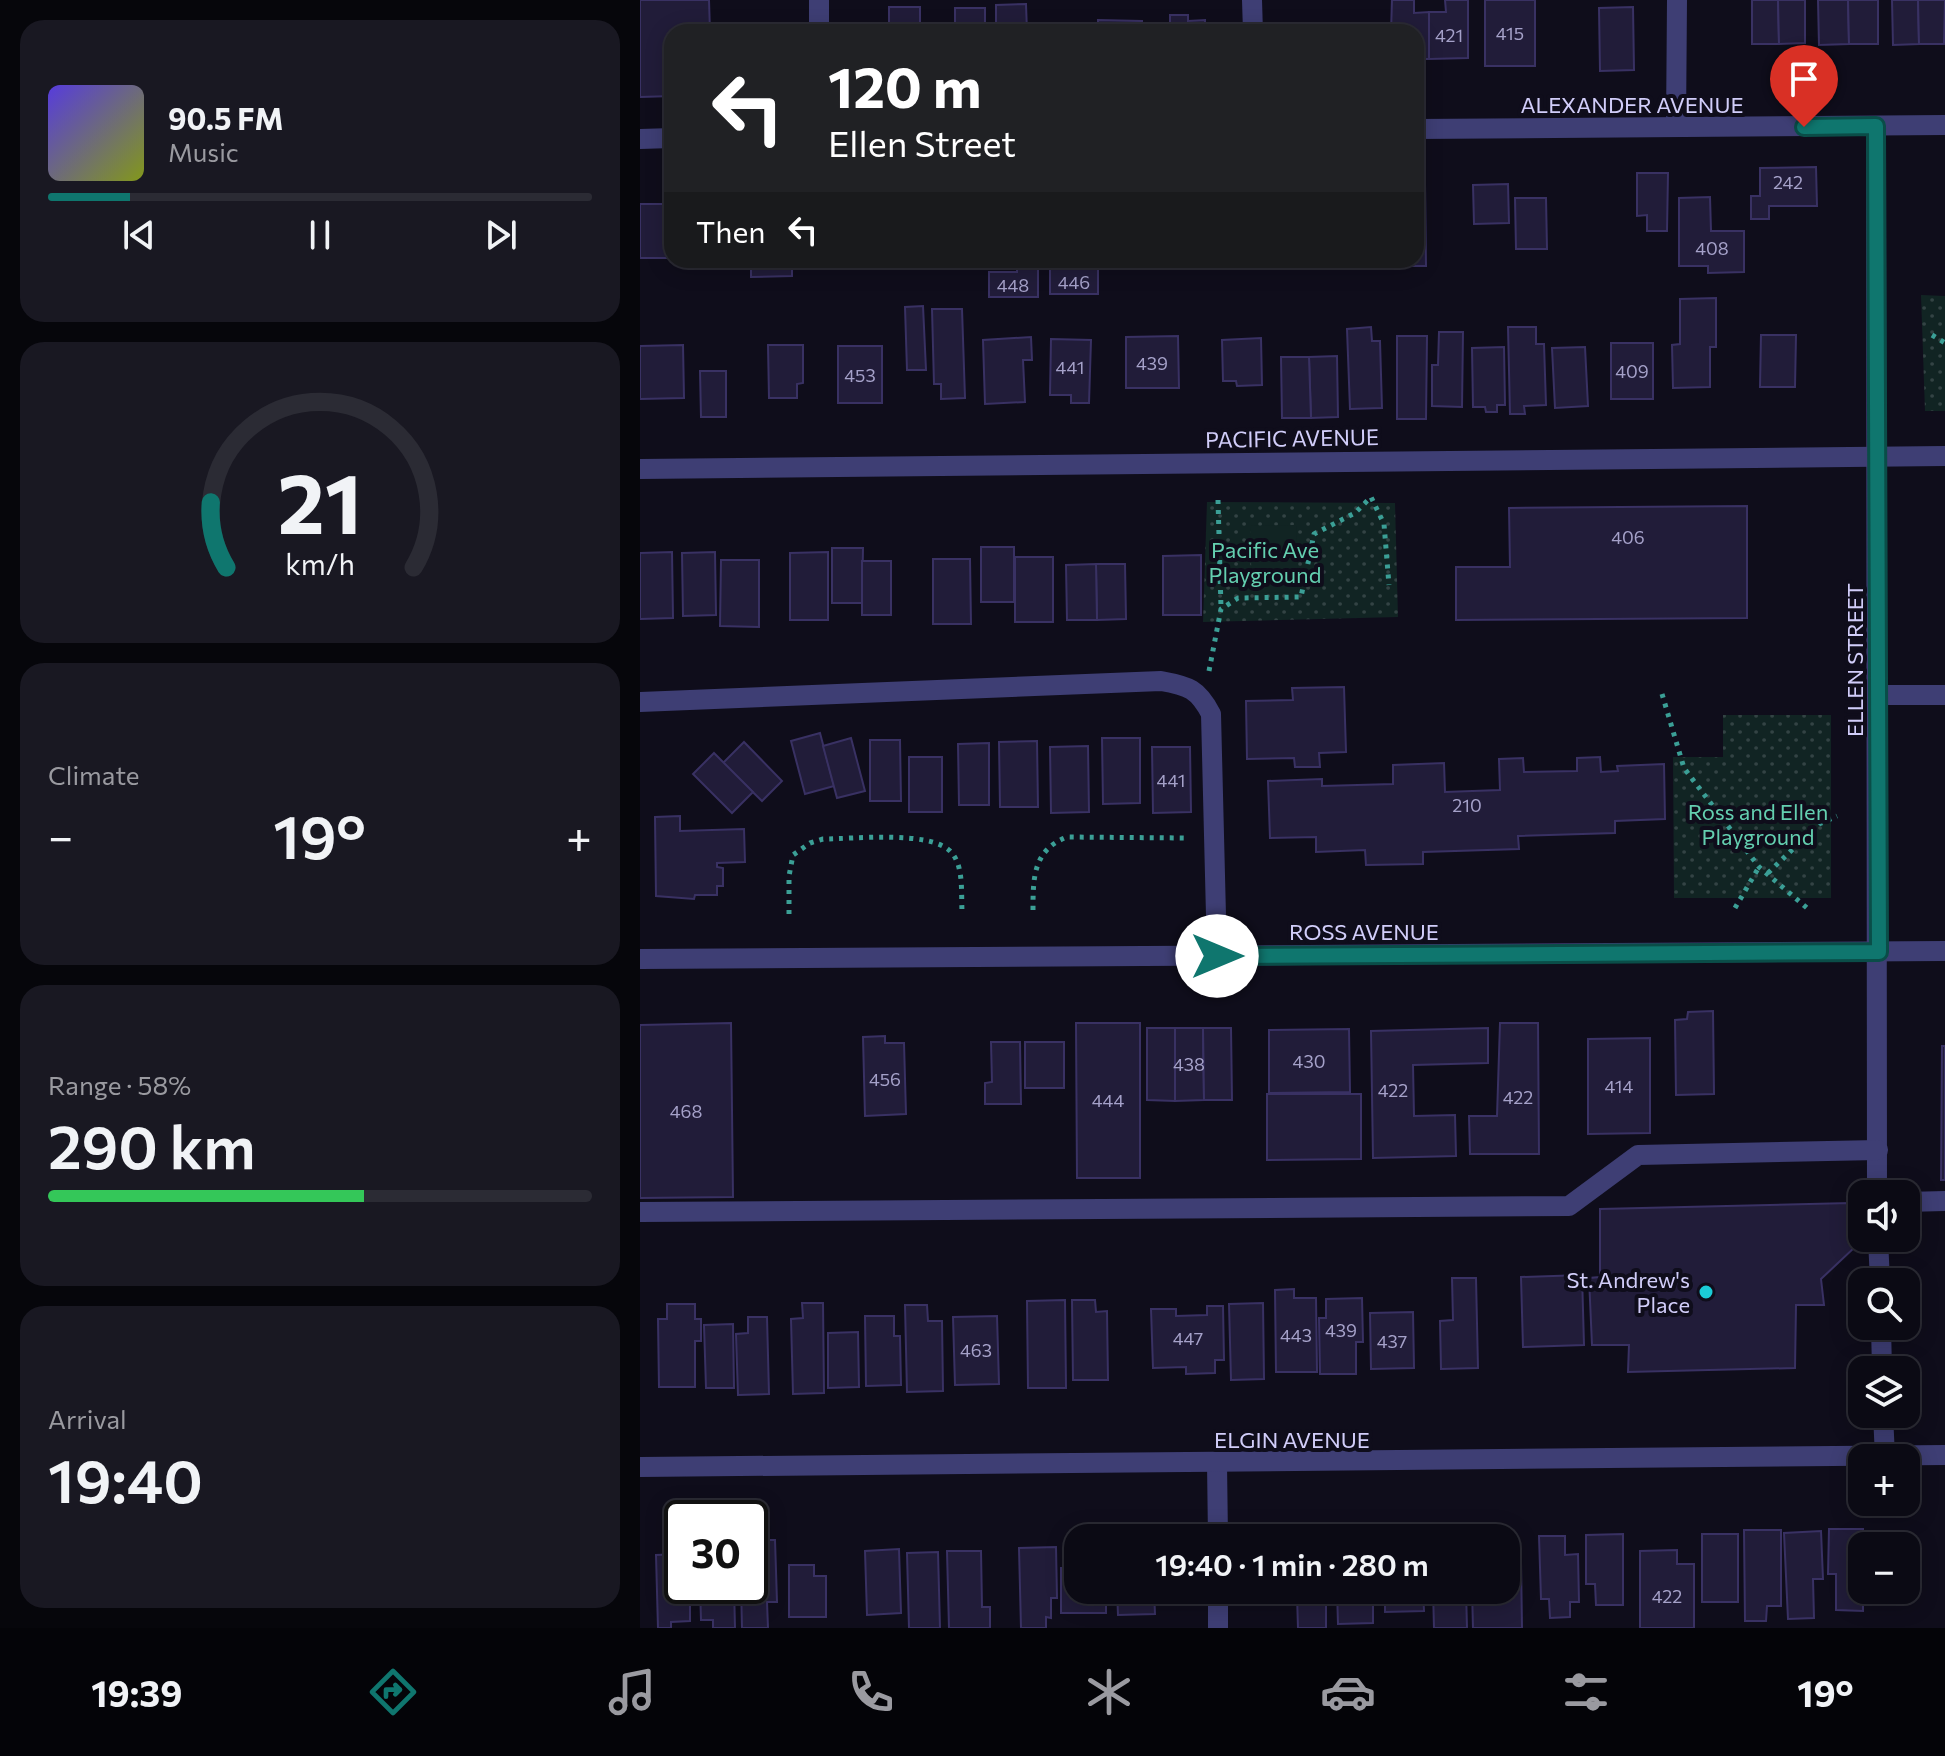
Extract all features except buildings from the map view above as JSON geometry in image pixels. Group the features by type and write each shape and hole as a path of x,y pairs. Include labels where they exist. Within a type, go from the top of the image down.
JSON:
{"street":[{"path":"819,0 819,24"},
{"path":"1252,0 1253,24"},
{"path":"1676,127 1677,0"},
{"name":"ALEXANDER AVENUE","path":"1424,129 1945,125"},
{"name":"ELLEN STREET","path":"1876,126 1877,1180"},
{"path":"640,139 664,138"},
{"name":"PACIFIC AVENUE","path":"640,469 1945,456"},
{"path":"640,702 1161,681 1181,685 1201,695 1211,714 1217,956"},
{"path":"1878,695 1945,695"},
{"name":"ROSS AVENUE","path":"640,959 1945,951"},
{"path":"640,1212 1569,1206 1638,1155 1878,1150"},
{"path":"1920,1202 1945,1201"},
{"name":"ELGIN AVENUE","path":"1920,1456 1945,1455"},
{"name":"ELGIN AVENUE","path":"640,1467 1848,1457"},
{"path":"1217,1463 1218,1524"},
{"path":"1218,1604 1218,1628"}],"path":[{"path":"1932,335 1945,343"},
{"path":"1221,609 1238,598 1301,597 1314,534 1355,513 1371,497 1384,524 1389,585"},
{"path":"1201,695 1212,662 1221,609 1218,500"},
{"path":"1662,694 1684,768 1759,867 1807,908"},
{"path":"1768,873 1819,824 1837,816"},
{"path":"1033,910 1033,874 1037,863 1053,842 1067,837 1216,838"},
{"path":"789,914 789,876 793,855 810,843 823,839 919,839 942,845 952,853 958,865 962,911"},
{"path":"1735,908 1759,867"}],"green space":[{"path":"1921,295 1945,296 1945,411 1925,411"},
{"name":"Pacific Ave Playground","path":"1207,502 1395,503 1398,617 1203,622"},
{"path":"1296,525 1298,592 1252,593 1250,526"},
{"name":"Ross and Ellen Playground","path":"1723,715 1831,715 1831,898 1674,898 1673,757 1723,757"}],"place":[{"name":"St. Andrew's Place","path":"1706,1292"}],"route":[{"path":"1217,956 1879,952 1876,126 1804,127"}]}
